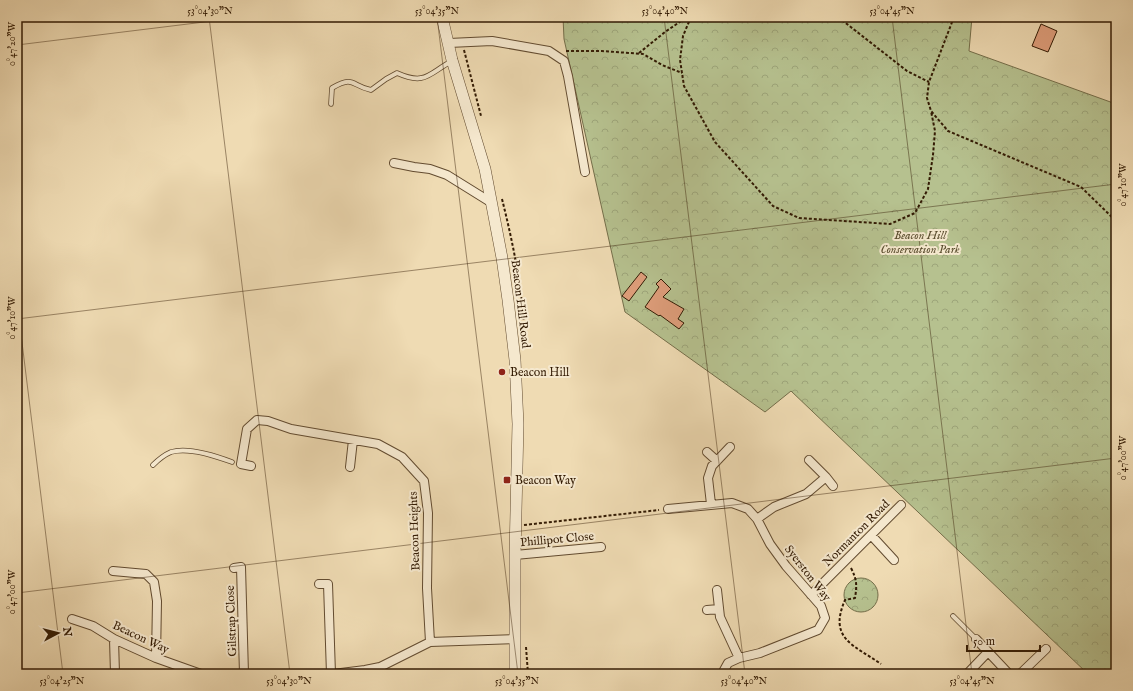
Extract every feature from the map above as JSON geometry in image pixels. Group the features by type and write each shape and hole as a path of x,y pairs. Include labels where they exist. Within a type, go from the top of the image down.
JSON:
{"street":[{"name":"Beacon Hill Road","path":"442,17 452,60 485,170 504,272 515,360 518,424 515,555 515,674"},
{"path":"448,43 492,41 549,51 564,61 585,172"},
{"path":"394,163 414,168 430,169 447,174 492,203"},
{"name":"Beacon Heights","path":"241,464 247,429 257,420 268,421 291,430 378,444 402,457 424,481 428,513 427,588 430,642"},
{"path":"350,467 353,440"},
{"path":"710,504 708,478 712,466 730,447"},
{"path":"707,452 718,461"},
{"path":"809,460 834,486"},
{"path":"232,462 251,466"},
{"path":"757,519 774,507 806,494 826,477"},
{"name":"Syerston Way","path":"668,509 732,503 748,509 757,519 770,544 786,566 821,606 825,618 818,630 760,653 739,658 728,663 723,674"},
{"name":"Normanton Road","path":"811,595 901,505"},
{"path":"871,535 894,560"},
{"name":"Phillipot Close","path":"515,555 601,547"},
{"name":"Gilstrap Close","path":"241,567 244,674"},
{"path":"112,571 146,574 154,582 157,601 156,658"},
{"path":"319,584 337,583"},
{"path":"328,584 332,674 366,670 380,671 430,642 514,639"},
{"path":"717,590 720,617 739,658"},
{"path":"707,610 719,609"},
{"name":"Beacon Way","path":"72,619 93,626 114,639 156,658 201,674"},
{"path":"114,639 115,674"},
{"path":"976,640 1009,674"},
{"path":"1020,674 1046,649"},
{"path":"967,674 988,652"},
{"path":"236,674 270,674"}],"lane":[{"path":"331,104 332,88 343,82 353,82 364,89 371,90 397,73 413,79 419,79 432,75 443,65 452,60"},
{"path":"153,465 170,452 183,451 232,462"},
{"path":"953,616 976,640"}],"path":[{"path":"639,53 687,17"},
{"path":"691,17 683,36 680,60 684,86 715,142 772,206 799,218 890,224 915,212 928,189 935,130 927,98 929,82 954,17"},
{"path":"838,17 907,71 929,82"},
{"path":"549,51 602,51 643,54 682,73"},
{"path":"931,111 948,131 1082,187 1116,221"},
{"path":"516,525 668,509"},
{"path":"846,560 854,574 857,585 855,598 845,600 841,608 838,626 844,638 881,664"}],"green space":[{"name":"Beacon Hill Conservation Park","path":"563,17 972,17 969,51 1116,104 1116,674 1088,674 791,391 765,412 625,312 564,39"},
{"path":"861,578 873,583 878,595 873,607 861,612 849,607 844,595 849,583"}],"building":[{"path":"1041,24 1057,31 1048,52 1032,46"},
{"path":"641,272 647,277 629,301 622,296"},
{"path":"661,279 671,289 663,297 684,309 678,319 684,323 679,329 660,315 659,316 645,307 659,287 656,284"}],"place":[{"name":"Beacon Hill","path":"502,372"},
{"name":"Beacon Way","path":"507,480"}]}
